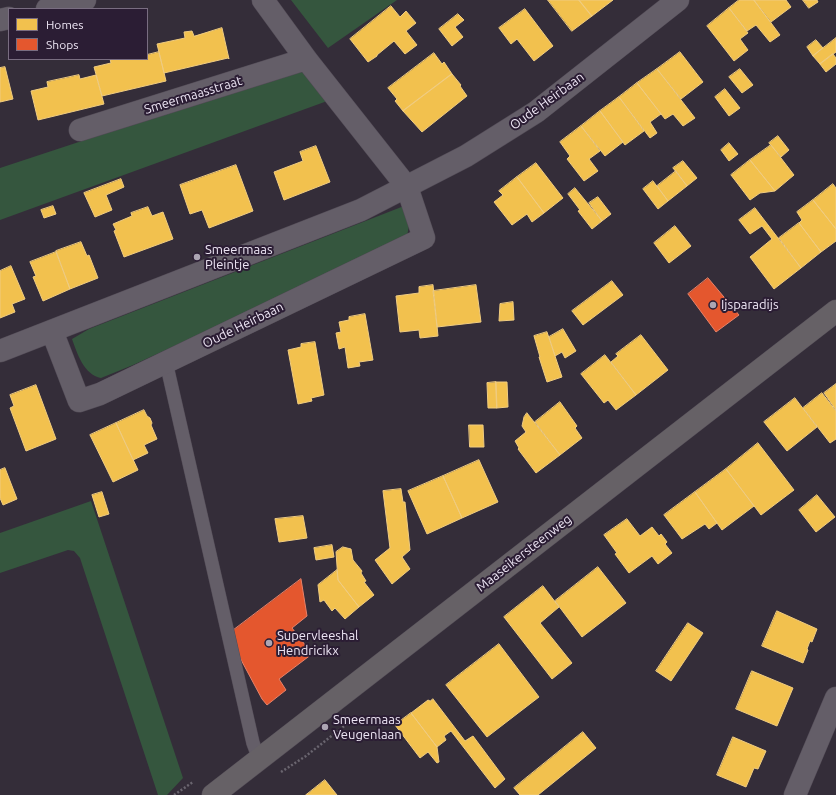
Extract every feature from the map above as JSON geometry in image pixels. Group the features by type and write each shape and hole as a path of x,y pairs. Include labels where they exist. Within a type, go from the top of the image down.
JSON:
{"main road":[{"name":"Maaseikersteenweg","path":"213,795 836,311"}],"street":[{"path":"51,8 86,0"},
{"path":"263,0 306,59 407,187"},
{"name":"Oude Heirbaan","path":"0,351 360,210 407,187 466,156 536,112 678,0"},
{"name":"Smeermaasstraat","path":"80,130 306,59"},
{"name":"Oude Heirbaan","path":"52,331 79,401 100,394 424,238 407,187"},
{"path":"795,795 836,698"}],"lane":[{"path":"166,362 253,743 259,760"}],"green space":[{"path":"291,0 397,0 328,48"},
{"path":"303,68 330,100 0,220 0,168"},
{"path":"404,206 409,226 407,236 351,265 133,365 101,378 90,373 79,357 72,339 89,329"},
{"path":"91,501 183,778 167,795 158,795 80,558 74,551 68,550 0,573 0,533"}],"building: Homes":[{"path":"548,0 579,0 592,16 572,31"},
{"path":"579,0 613,0 592,16"},
{"path":"739,0 754,0 780,35 770,42 756,25 747,31 729,8"},
{"path":"754,0 786,0 791,7 771,22"},
{"path":"803,0 817,0 818,2 809,8"},
{"path":"391,6 400,17 406,11 416,23 406,31 417,45 405,54 394,41 368,62 350,39"},
{"path":"729,8 748,33 740,39 748,50 734,61 707,26"},
{"path":"525,9 553,46 534,61 517,39 511,44 499,28"},
{"path":"458,14 464,20 455,27 463,37 452,46 439,29"},
{"path":"222,28 229,59 164,73 157,44 185,38 184,32 192,31 194,36"},
{"path":"836,38 836,52 820,64 813,56"},
{"path":"816,40 823,48 813,56 807,47"},
{"path":"159,52 166,81 102,96 94,67 111,63 110,60 148,60 148,55"},
{"path":"680,52 703,82 681,99 657,69"},
{"path":"434,53 442,64 444,62 452,74 403,111 395,101 397,99 388,88"},
{"path":"833,54 836,58 836,64 826,72 820,64"},
{"path":"5,67 13,99 0,102 0,68"},
{"path":"657,69 695,118 683,126 673,114 665,119 637,83"},
{"path":"740,69 753,85 742,93 729,77"},
{"path":"452,74 461,85 460,86 467,96 422,132 403,111"},
{"path":"79,75 80,79 96,75 104,104 38,120 31,91 48,87 47,82"},
{"path":"637,83 661,114 650,122 657,133 650,138 619,97"},
{"path":"725,89 740,108 729,116 715,97"},
{"path":"619,97 644,131 625,145 600,111"},
{"path":"600,111 623,142 605,156 581,126"},
{"path":"581,126 600,151 589,159 598,171 584,181 567,159 570,156 560,142"},
{"path":"778,136 789,150 781,157 769,143"},
{"path":"729,143 738,154 729,161 721,150"},
{"path":"771,145 794,175 775,191 750,160"},
{"path":"316,146 330,182 284,200 274,172 303,161 300,152"},
{"path":"750,160 775,191 760,193 750,200 731,175"},
{"path":"683,161 697,178 687,186 673,168"},
{"path":"536,163 563,198 544,213 517,177"},
{"path":"236,165 253,211 209,228 202,210 190,214 180,185"},
{"path":"676,171 687,186 668,201 657,186"},
{"path":"517,177 544,213 532,222 527,214 512,225 494,202 503,195 499,191"},
{"path":"121,179 124,187 106,195 112,210 95,217 84,193"},
{"path":"653,181 668,201 658,209 643,189"},
{"path":"833,184 836,188 836,229 813,200"},
{"path":"575,188 602,221 592,229 578,211 580,210 568,194"},
{"path":"598,197 611,214 602,221 589,203"},
{"path":"813,200 836,229 836,241 821,252 799,223 802,220 797,212"},
{"path":"53,206 56,214 44,218 41,210"},
{"path":"148,207 152,216 163,212 173,239 124,257 114,231 116,230 113,224 132,216 131,213"},
{"path":"755,208 801,268 774,289 750,257 772,239 762,226 750,234 739,220"},
{"path":"799,223 821,252 801,268 779,238"},
{"path":"675,226 691,246 669,263 654,243"},
{"path":"81,242 87,256 89,255 98,278 70,289 56,251"},
{"path":"56,252 70,289 43,301 33,277 36,276 30,262"},
{"path":"11,266 25,299 12,304 15,312 0,318 0,271"},
{"path":"612,281 623,295 583,325 572,311"},
{"path":"433,285 438,336 420,338 419,330 400,332 396,296 419,293 419,287"},
{"path":"476,285 481,322 437,327 433,291"},
{"path":"513,302 514,320 499,321 500,304"},
{"path":"365,314 373,360 359,362 360,366 348,368 345,347 339,349 336,333 341,332 339,322 349,320 349,317"},
{"path":"563,329 576,351 565,358 562,352 555,356 549,337"},
{"path":"547,332 562,377 547,382 534,336"},
{"path":"641,335 668,370 636,395 611,362 618,356 616,354"},
{"path":"315,342 324,395 311,398 312,401 298,404 288,350 301,347 301,344"},
{"path":"605,355 636,395 616,410 608,400 604,403 581,374"},
{"path":"496,382 507,382 508,407 497,408"},
{"path":"496,382 497,408 488,408 487,383"},
{"path":"836,384 836,410 824,393"},
{"path":"36,385 56,439 26,451 10,408 14,406 10,395"},
{"path":"822,393 836,411 836,439 830,443 803,408"},
{"path":"795,398 817,427 787,451 764,422"},
{"path":"560,402 577,426 575,428 582,438 560,455 535,422"},
{"path":"144,410 150,418 152,423 151,425 157,439 144,445 148,453 133,460 116,423"},
{"path":"527,413 560,455 536,473 518,449 519,448 515,441 526,432 522,426 524,417"},
{"path":"116,423 138,470 113,482 90,435"},
{"path":"469,425 483,425 484,447 470,447"},
{"path":"758,443 794,490 761,515 726,469"},
{"path":"479,460 498,502 462,518 443,476"},
{"path":"5,468 17,499 3,505 0,498 0,470"},
{"path":"726,469 754,506 722,530 695,492"},
{"path":"443,476 462,518 427,534 408,491"},
{"path":"401,489 403,502 405,502 410,550 402,557 410,569 392,584 375,560 390,548 383,491"},
{"path":"102,492 109,514 99,517 92,495"},
{"path":"695,492 717,523 709,529 705,524 682,539 664,515"},
{"path":"817,495 835,517 816,532 799,510"},
{"path":"303,516 307,538 279,542 275,519"},
{"path":"627,519 640,536 652,527 659,536 661,534 667,542 665,544 672,553 658,564 652,556 629,573 615,554 617,553 604,535"},
{"path":"332,545 334,557 316,560 314,548"},
{"path":"343,547 351,549 353,560 362,571 361,573 366,581 364,582 374,595 359,607 338,580 336,552"},
{"path":"598,567 626,603 582,637 555,601"},
{"path":"337,570 338,580 359,607 345,619 335,608 332,611 324,600 320,602 318,585"},
{"path":"543,586 559,607 540,623 572,663 552,679 504,617"},
{"path":"777,611 817,629 812,642 810,641 803,663 762,646"},
{"path":"688,623 703,633 671,681 656,671"},
{"path":"499,644 539,697 487,737 446,685"},
{"path":"752,671 793,688 777,726 736,709"},
{"path":"433,699 465,741 473,736 505,779 495,788 451,731 444,736 446,740 437,747 411,713 428,700 430,701"},
{"path":"411,713 437,747 439,762 437,763 428,752 420,758 395,725"},
{"path":"583,732 596,748 538,795 520,795 514,788"},
{"path":"733,737 766,751 758,769 754,768 746,787 717,775"},
{"path":"325,780 337,795 306,795"}],"building: Shops":[{"name":"Ijsparadijs","path":"708,278 739,315 716,332 688,294"},
{"name":"Supervleeshal Hendricikx","path":"301,579 307,616 292,628 312,654 279,679 286,690 267,705 262,699 239,656 231,632"}],"place":[{"name":"Smeermaas Pleintje","path":"197,257"},
{"name":"Ijsparadijs","path":"713,305"},
{"name":"Supervleeshal Hendricikx","path":"269,643"},
{"name":"Smeermaas Veugenlaan","path":"325,727"}]}
